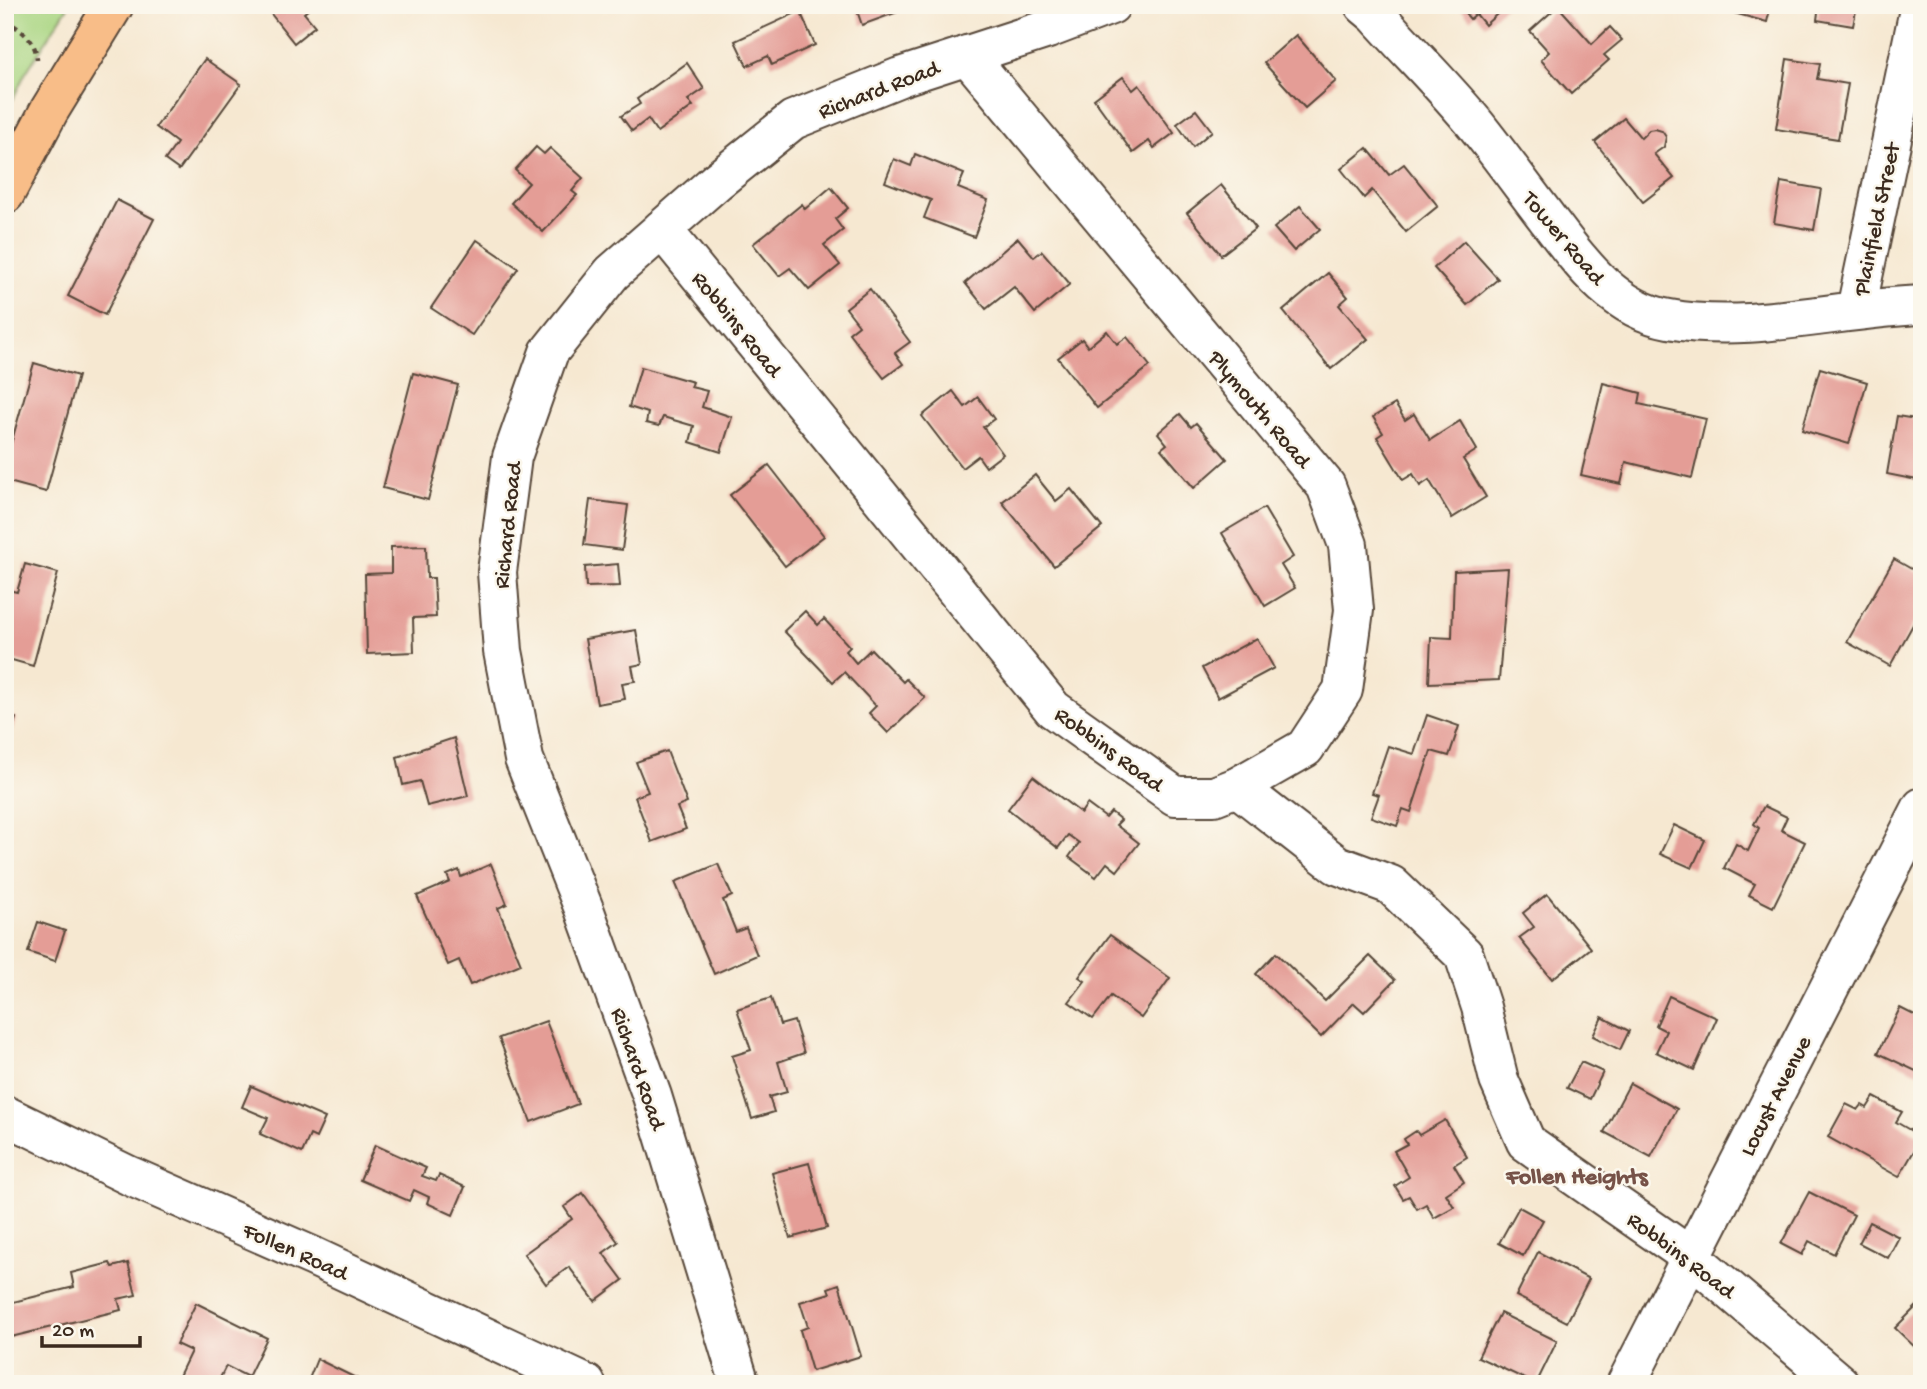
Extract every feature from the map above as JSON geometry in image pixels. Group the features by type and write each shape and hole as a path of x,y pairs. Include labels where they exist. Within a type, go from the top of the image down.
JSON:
{"main road":[{"path":"5,194 49,111 114,5"}],"street":[{"name":"Richard Road","path":"740,1384 652,1096 584,909 524,759 503,650 497,572 512,457 549,352 612,273 717,181 793,120 900,77 1111,5"},
{"name":"Tower Road","path":"1364,5 1475,124 1579,260 1601,284 1641,312 1668,319 1705,323 1751,322 1922,304"},
{"name":"Plainfield Street","path":"1856,310 1920,5"},
{"name":"Plymouth Road","path":"967,55 1326,486 1344,533 1348,545 1354,610 1343,690 1305,748 1237,787"},
{"name":"Robbins Road","path":"662,229 1053,709 1175,796 1214,796 1237,787 1337,865 1391,886 1464,955 1499,1080 1526,1142 1691,1256 1840,1384"},
{"name":"Locust Avenue","path":"1626,1384 1920,812"},
{"name":"Follen Road","path":"5,1115 130,1176 312,1256 586,1384"}],"path":[{"path":"5,20 28,36 36,48 37,63 34,70"}],"green space":[{"path":"5,5 69,5 25,74 5,115"}],"building":[{"path":"264,5 314,5 304,13 315,26 294,43"},
{"path":"855,5 914,5 914,6 862,25"},
{"path":"1458,5 1507,5 1485,25 1476,14 1470,19"},
{"path":"1736,5 1771,5 1767,22 1734,13"},
{"path":"1819,5 1857,5 1853,26 1817,20"},
{"path":"1558,6 1592,44 1610,27 1622,40 1604,55 1609,60 1571,94 1541,60 1549,52 1530,31"},
{"path":"800,11 815,45 772,65 768,56 747,66 735,41"},
{"path":"1296,35 1336,81 1305,108 1264,63"},
{"path":"205,59 241,84 179,170 165,160 177,143 156,127"},
{"path":"1787,59 1820,64 1817,79 1848,84 1838,139 1776,129"},
{"path":"687,63 704,89 688,100 693,106 657,132 648,119 632,131 621,116 640,104 637,99"},
{"path":"1123,77 1133,90 1139,85 1174,133 1154,148 1149,141 1133,153 1094,99"},
{"path":"1196,110 1212,131 1193,147 1177,124"},
{"path":"1624,118 1641,138 1649,130 1655,129 1662,131 1666,137 1664,147 1654,154 1674,178 1643,202 1595,142"},
{"path":"536,147 544,154 550,148 583,178 572,191 577,195 543,232 511,203 529,183 515,170"},
{"path":"1367,148 1389,175 1404,164 1438,206 1406,232 1372,190 1364,198 1341,169"},
{"path":"915,154 964,174 958,188 988,200 974,237 924,218 931,200 885,182 894,159 911,166"},
{"path":"1781,182 1821,189 1814,230 1774,223"},
{"path":"1221,185 1256,228 1221,255 1187,213"},
{"path":"831,187 848,208 835,219 843,230 824,245 840,265 809,290 790,268 779,276 753,244 802,204 805,209"},
{"path":"117,200 154,219 105,315 68,296"},
{"path":"1300,206 1320,229 1294,251 1274,228"},
{"path":"1018,238 1034,257 1042,251 1070,284 1035,313 1014,287 986,309 965,283"},
{"path":"477,240 518,268 472,335 431,308"},
{"path":"1464,241 1498,279 1467,305 1434,268"},
{"path":"1328,273 1348,297 1339,305 1368,339 1331,369 1283,311"},
{"path":"870,289 910,342 895,353 903,364 884,378 849,333 859,325 846,308"},
{"path":"1107,331 1117,344 1127,337 1150,366 1097,408 1058,358 1082,339 1088,347"},
{"path":"34,363 78,376 46,492 5,481 5,465"},
{"path":"641,367 693,382 691,387 707,391 702,407 732,417 721,452 690,442 694,426 663,417 659,426 646,423 648,413 629,407"},
{"path":"1820,368 1867,382 1849,444 1802,430"},
{"path":"413,373 458,385 428,500 383,488"},
{"path":"1603,383 1641,393 1639,404 1706,419 1692,478 1626,462 1621,484 1581,475"},
{"path":"953,391 965,407 978,397 994,419 983,427 1003,454 986,467 978,456 962,468 922,416"},
{"path":"1395,404 1405,420 1414,414 1430,440 1460,421 1477,450 1463,459 1486,497 1452,518 1429,480 1420,486 1413,474 1403,480 1377,437 1383,433 1373,417"},
{"path":"1180,414 1191,427 1196,423 1227,459 1194,488 1161,449 1167,444 1158,433"},
{"path":"1897,416 1922,420 1922,481 1887,474"},
{"path":"769,465 824,536 785,566 730,495"},
{"path":"1035,475 1056,501 1071,489 1102,527 1054,566 1002,502"},
{"path":"590,500 628,505 622,550 584,545"},
{"path":"1264,508 1293,557 1281,565 1295,588 1265,606 1222,533"},
{"path":"426,546 427,578 434,578 436,617 413,618 414,652 367,654 365,574 391,573 391,547"},
{"path":"1894,559 1922,575 1922,599 1916,609 1920,612 1890,666 1847,642"},
{"path":"25,564 58,573 33,666 5,658 5,601 8,590 17,592"},
{"path":"618,564 620,586 586,587 585,567"},
{"path":"1508,568 1499,680 1429,683 1431,637 1452,638 1454,571"},
{"path":"805,611 818,625 824,619 850,647 846,651 856,663 871,649 903,682 906,679 925,698 888,733 869,713 876,706 844,672 833,682 784,631"},
{"path":"636,630 642,664 632,666 635,681 622,683 625,699 597,704 585,639"},
{"path":"1257,638 1274,668 1218,698 1202,668"},
{"path":"5,714 16,718 6,749 5,749"},
{"path":"1427,715 1459,726 1449,756 1431,751 1411,812 1403,809 1397,826 1371,817 1379,795 1372,793 1388,746 1414,754"},
{"path":"454,738 468,796 427,806 420,781 403,785 397,757"},
{"path":"667,751 687,803 677,807 686,829 652,842 635,797 648,792 636,762"},
{"path":"1033,776 1081,813 1087,804 1106,818 1111,812 1121,820 1116,825 1139,843 1117,871 1107,863 1096,877 1069,857 1079,843 1068,835 1058,848 1008,809"},
{"path":"1764,806 1787,817 1781,830 1805,842 1773,907 1749,895 1755,884 1724,868 1736,844 1748,851 1759,828 1754,824"},
{"path":"1674,825 1705,840 1692,868 1660,854"},
{"path":"491,864 507,904 498,908 521,964 470,985 459,960 448,965 417,896 450,882 447,875 459,870 461,877"},
{"path":"718,864 732,896 723,900 736,932 746,928 757,955 714,974 675,882"},
{"path":"1547,894 1591,948 1552,979 1519,938 1534,927 1523,913"},
{"path":"38,922 65,931 55,961 28,952"},
{"path":"1110,935 1170,978 1141,1018 1111,996 1093,1019 1069,1002 1085,981 1079,977"},
{"path":"1276,953 1325,1001 1370,956 1395,980 1364,1012 1354,1003 1321,1037 1256,974"},
{"path":"1669,996 1717,1018 1694,1070 1656,1052 1666,1031 1656,1026"},
{"path":"771,998 780,1025 794,1021 804,1053 778,1062 787,1092 769,1097 774,1112 752,1119 732,1056 751,1050 737,1009"},
{"path":"1900,1008 1922,1019 1922,1074 1878,1053"},
{"path":"1602,1017 1629,1031 1620,1050 1593,1036"},
{"path":"546,1021 578,1104 531,1122 499,1038"},
{"path":"1581,1062 1603,1072 1590,1099 1567,1088"},
{"path":"1630,1083 1677,1109 1651,1157 1604,1132"},
{"path":"251,1086 325,1118 316,1138 310,1135 302,1153 260,1134 268,1118 242,1107"},
{"path":"1874,1097 1902,1112 1896,1122 1922,1137 1899,1177 1828,1137 1846,1104 1858,1110 1862,1105 1867,1108"},
{"path":"1445,1120 1467,1157 1454,1165 1464,1182 1446,1194 1454,1207 1434,1218 1426,1204 1417,1209 1409,1196 1403,1199 1395,1186 1409,1177 1394,1151 1407,1144 1404,1139 1416,1131 1419,1135"},
{"path":"375,1145 426,1168 422,1176 436,1181 439,1175 465,1187 453,1215 427,1203 429,1197 414,1190 409,1201 360,1180"},
{"path":"809,1163 827,1228 790,1238 772,1173"},
{"path":"1809,1192 1854,1215 1834,1254 1809,1241 1802,1255 1781,1244"},
{"path":"583,1193 618,1242 603,1253 623,1280 595,1301 569,1267 546,1284 524,1254 572,1219 564,1207"},
{"path":"1519,1207 1543,1220 1523,1256 1499,1243"},
{"path":"1870,1222 1899,1237 1888,1258 1859,1243"},
{"path":"1538,1252 1589,1279 1567,1322 1516,1296"},
{"path":"110,1263 112,1267 128,1263 136,1295 118,1299 121,1310 7,1338 5,1304 74,1287 71,1273"},
{"path":"839,1284 861,1356 812,1371 800,1330 808,1327 800,1302 830,1293 828,1288"},
{"path":"1922,1301 1922,1354 1895,1328"},
{"path":"196,1303 267,1338 248,1377 226,1366 217,1384 194,1384 179,1376 191,1351 176,1344"},
{"path":"1500,1313 1557,1341 1536,1384 1478,1357"},
{"path":"317,1359 368,1384 307,1384"}],"district":[{"name":"Follen Heights","path":"1577,1175"}]}
